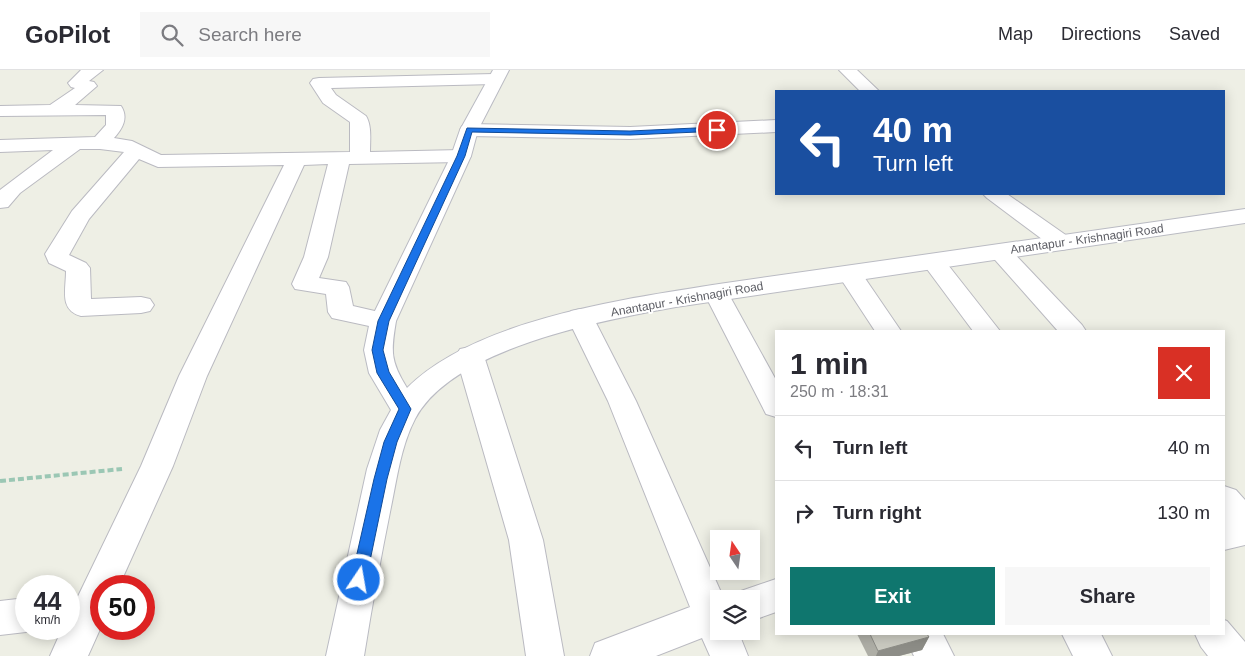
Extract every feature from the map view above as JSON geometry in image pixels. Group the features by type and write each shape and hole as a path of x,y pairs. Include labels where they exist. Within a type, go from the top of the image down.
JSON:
{"street":[{"path":"56,109 88,86 76,83 87,73 95,70"},
{"path":"847,70 869,90"},
{"path":"383,321 341,312 337,286 304,284 316,257 350,158 362,132 359,120 329,99 322,76 498,75 469,130 461,156 383,321 378,350 383,373 405,409"},
{"path":"0,111 56,109 115,110 115,126 100,143"},
{"path":"469,130 630,133 775,126"},
{"path":"0,146 76,143 125,145 158,161 461,156"},
{"path":"0,202 12,189 76,143"},
{"path":"135,151 80,216 57,254 57,258 78,268 78,305 81,308 141,305"},
{"path":"80,607 157,466 193,376 296,160"},
{"path":"995,195 1062,243"},
{"name":"Anantapur - Krishnagiri Road","path":"345,656 380,479 391,442 405,409 446,370 470,356 509,340 580,317 716,293 1245,216"},
{"path":"1000,252 1072,330"},
{"path":"933,261 986,330"},
{"path":"849,273 887,330"},
{"path":"716,293 775,404"},
{"path":"580,317 622,400 710,603"},
{"path":"470,356 526,540 545,656"},
{"path":"1225,500 1245,522"},
{"path":"1225,535 1245,531"},
{"path":"760,601 775,596"},
{"path":"0,618 15,616"},
{"path":"609,656 710,617"},
{"path":"923,635 935,656"},
{"path":"1082,635 1093,656"},
{"path":"1215,635 1232,656"},
{"path":"69,656 73,640"},
{"path":"724,640 729,656"}],"path":[{"path":"0,481 157,466"}],"building":[{"path":"870,635 928,635 929,637 878,651"}],"route":[{"path":"359,580 380,479 391,442 405,409 383,373 378,350 383,321 461,156 469,130 630,133 717,130"}]}
